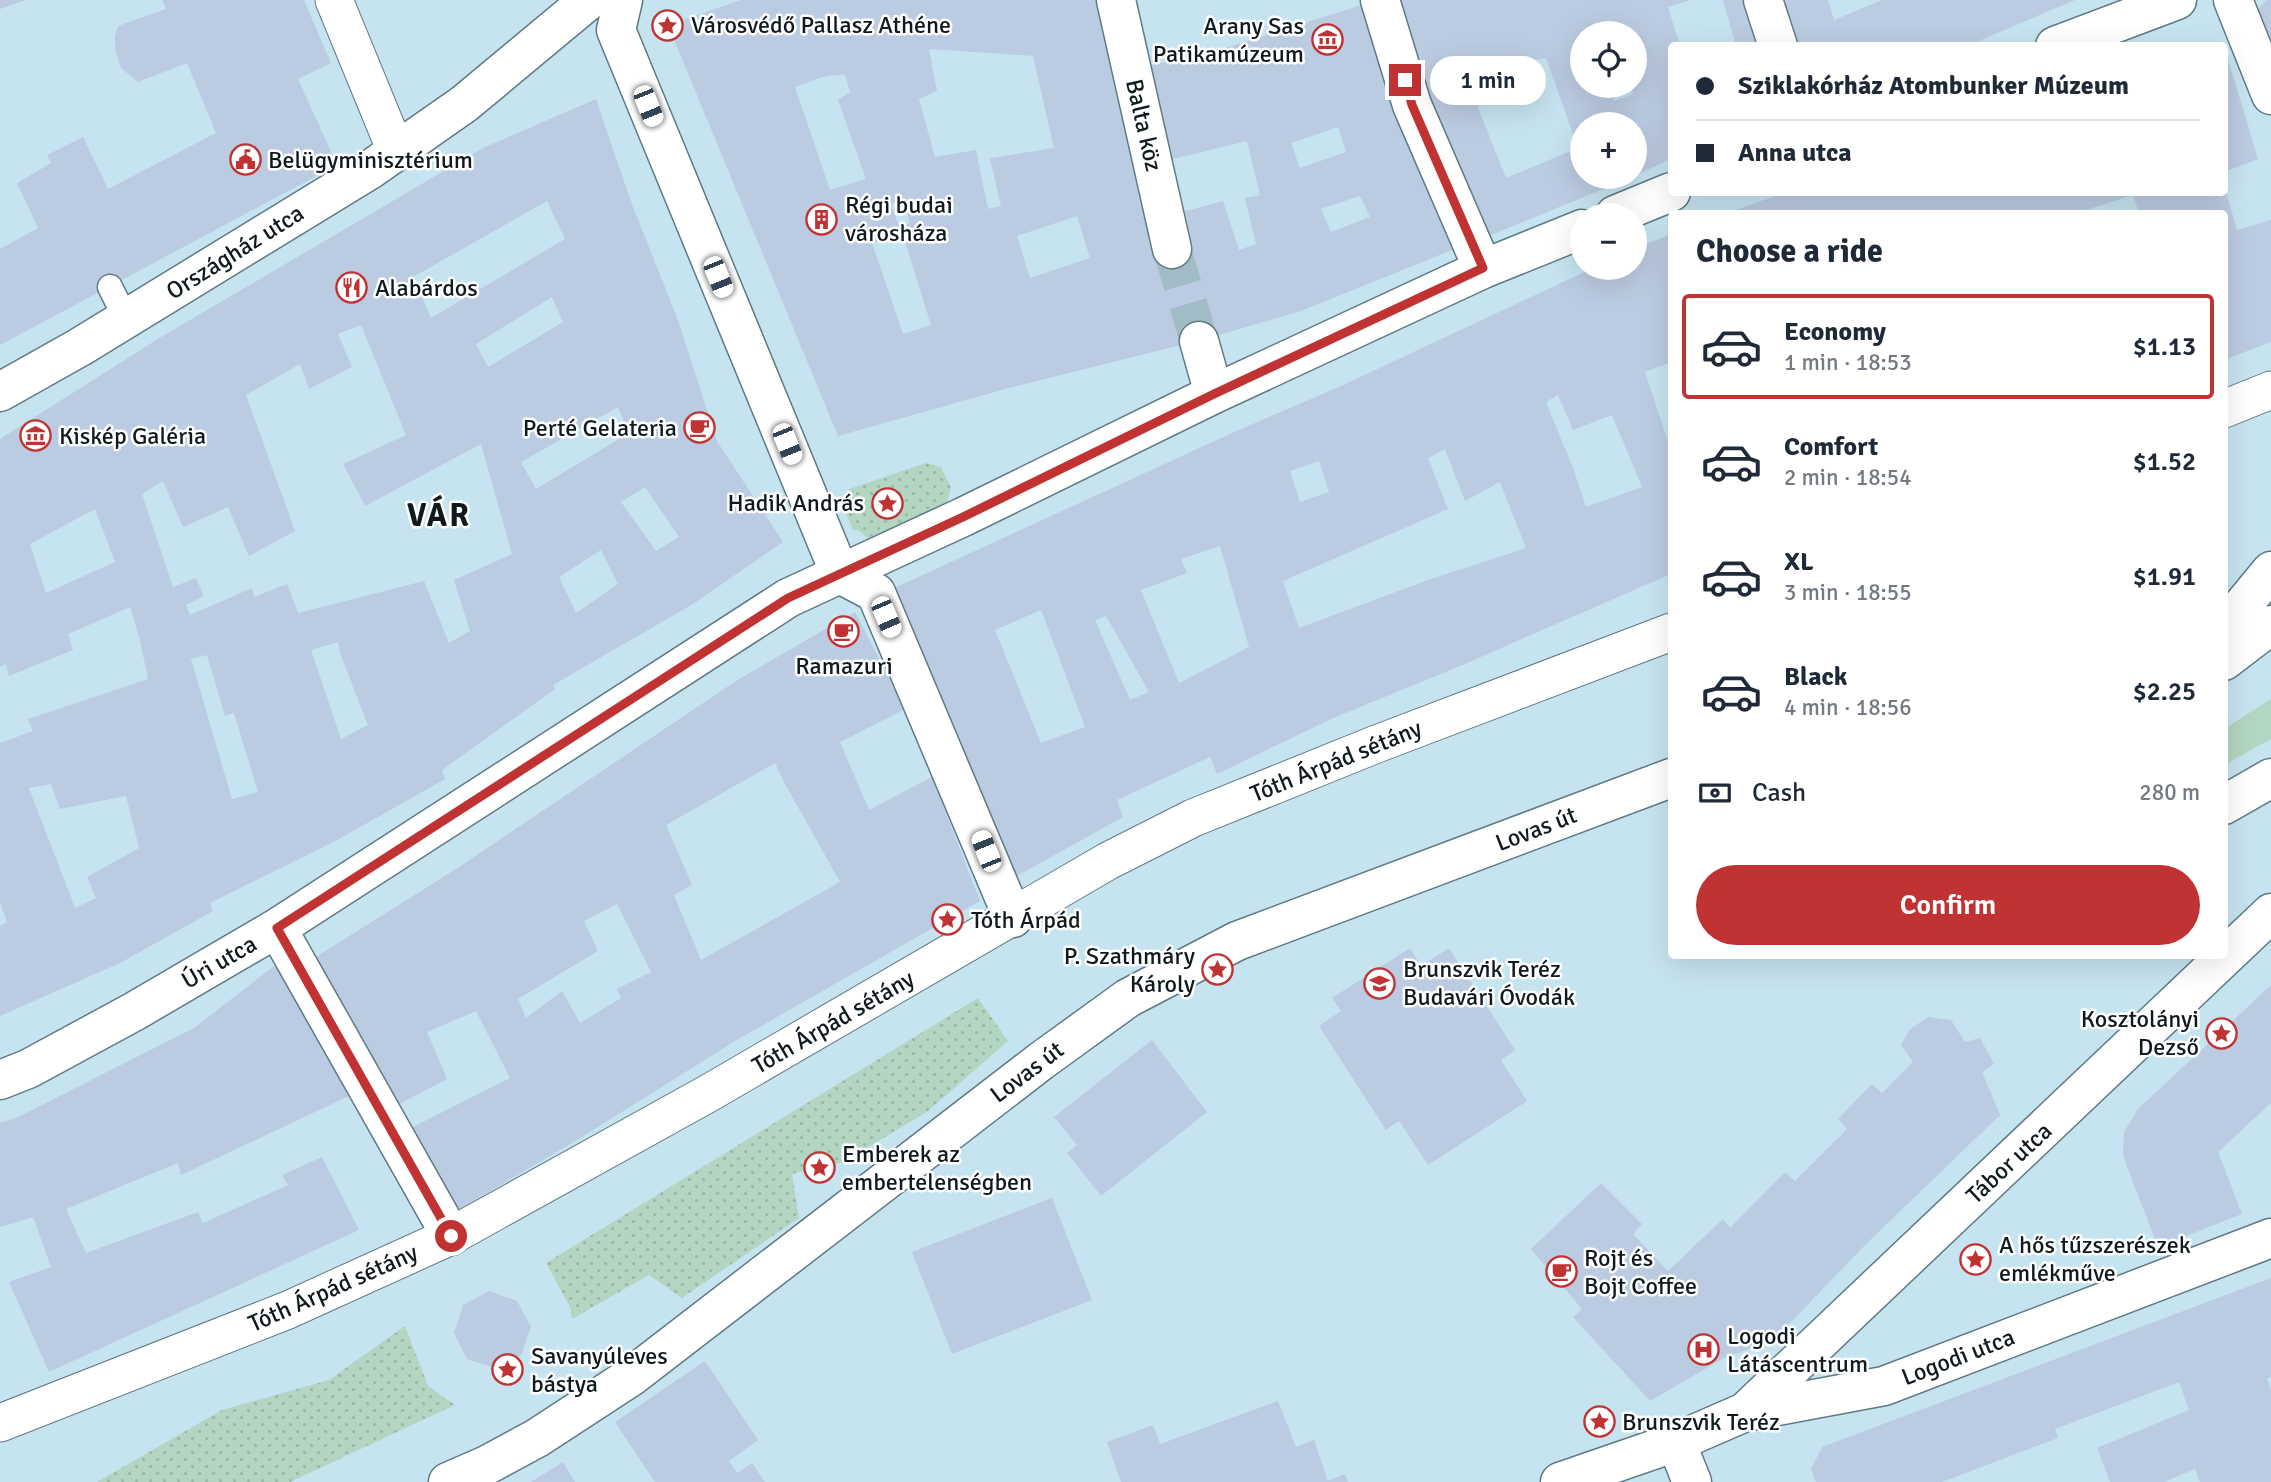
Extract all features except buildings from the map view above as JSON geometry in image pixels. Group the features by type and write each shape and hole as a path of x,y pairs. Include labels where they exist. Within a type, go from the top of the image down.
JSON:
{"street":[{"path":"334,0 396,152"},
{"name":"Országház utca","path":"0,392 118,303 396,152 464,104 589,0"},
{"path":"623,0 616,30 840,574 876,593 1013,918"},
{"name":"Balta köz","path":"1116,0 1172,249"},
{"path":"1380,0 1412,105 1483,268"},
{"path":"1763,0 1777,42"},
{"path":"2066,42 2177,0"},
{"path":"2233,0 2271,95"},
{"path":"1644,203 1668,193"},
{"name":"Úri utca","path":"0,1080 28,1069 135,1011 277,928 788,598 1483,268 1570,234"},
{"path":"1199,341 1214,394"},
{"path":"2228,407 2271,390"},
{"path":"2228,671 2244,640 2271,571"},
{"name":"Tóth Árpád sétány","path":"0,1423 288,1310 451,1236 680,1110 1108,861 1193,818 1374,745 1668,633"},
{"path":"2228,803 2271,778"},
{"name":"Lovas út","path":"447,1482 487,1465 537,1438 632,1376 1030,1069 1128,998 1237,941 1668,779"},
{"name":"Tábor utca","path":"2228,954 2271,913"},
{"path":"277,928 451,1236"},
{"name":"Tábor utca","path":"1745,1412 2223,959"},
{"name":"Logodi utca","path":"1574,1477 1676,1442 1745,1412 1884,1386 2271,1238"},
{"path":"1676,1442 1692,1482"}],"green space":[{"path":"926,463 941,467 951,488 946,505 868,538 858,530 853,530 843,506 851,498 849,489"},
{"path":"2271,699 2271,739 2228,763 2228,726"},
{"path":"978,998 1008,1041 928,1111 844,1162 792,1174 799,1218 682,1298 649,1275 572,1319 571,1309 546,1263"},
{"path":"405,1326 428,1386 455,1405 290,1482 97,1482 222,1410 329,1380"}],"tunnel":[{"path":"1172,249 1199,341"}],"place":[{"name":"Városvédő Pallasz Athéne","path":"668,25"},
{"name":"Arany Sas Patikamúzeum","path":"1327,40"},
{"name":"Belügyminisztérium","path":"245,160"},
{"name":"Régi budai városháza","path":"822,219"},
{"name":"Alabárdos","path":"352,288"},
{"name":"Perté Gelateria","path":"700,428"},
{"name":"Kiskép Galéria","path":"36,436"},
{"name":"Hadik András","path":"887,503"},
{"name":"Ramazuri","path":"844,632"},
{"name":"Tóth Árpád","path":"948,920"},
{"name":"P. Szathmáry Károly","path":"1218,970"},
{"name":"Brunszvik Teréz Budavári Óvodák","path":"1380,983"},
{"name":"Kosztolányi Dezső","path":"2222,1033"},
{"name":"Emberek az embertelenségben","path":"819,1168"},
{"name":"A hős tűzszerészek emlékműve","path":"1976,1259"},
{"name":"Rojt és Bojt Coffee","path":"1561,1272"},
{"name":"Logodi Látáscentrum","path":"1704,1350"},
{"name":"Savanyúleves bástya","path":"508,1370"},
{"name":"Brunszvik Teréz","path":"1599,1422"}],"district":[{"name":"VÁR","path":"439,515"}],"route":[{"path":"451,1236 277,928 788,598 1483,268 1412,105 1405,80"}]}
